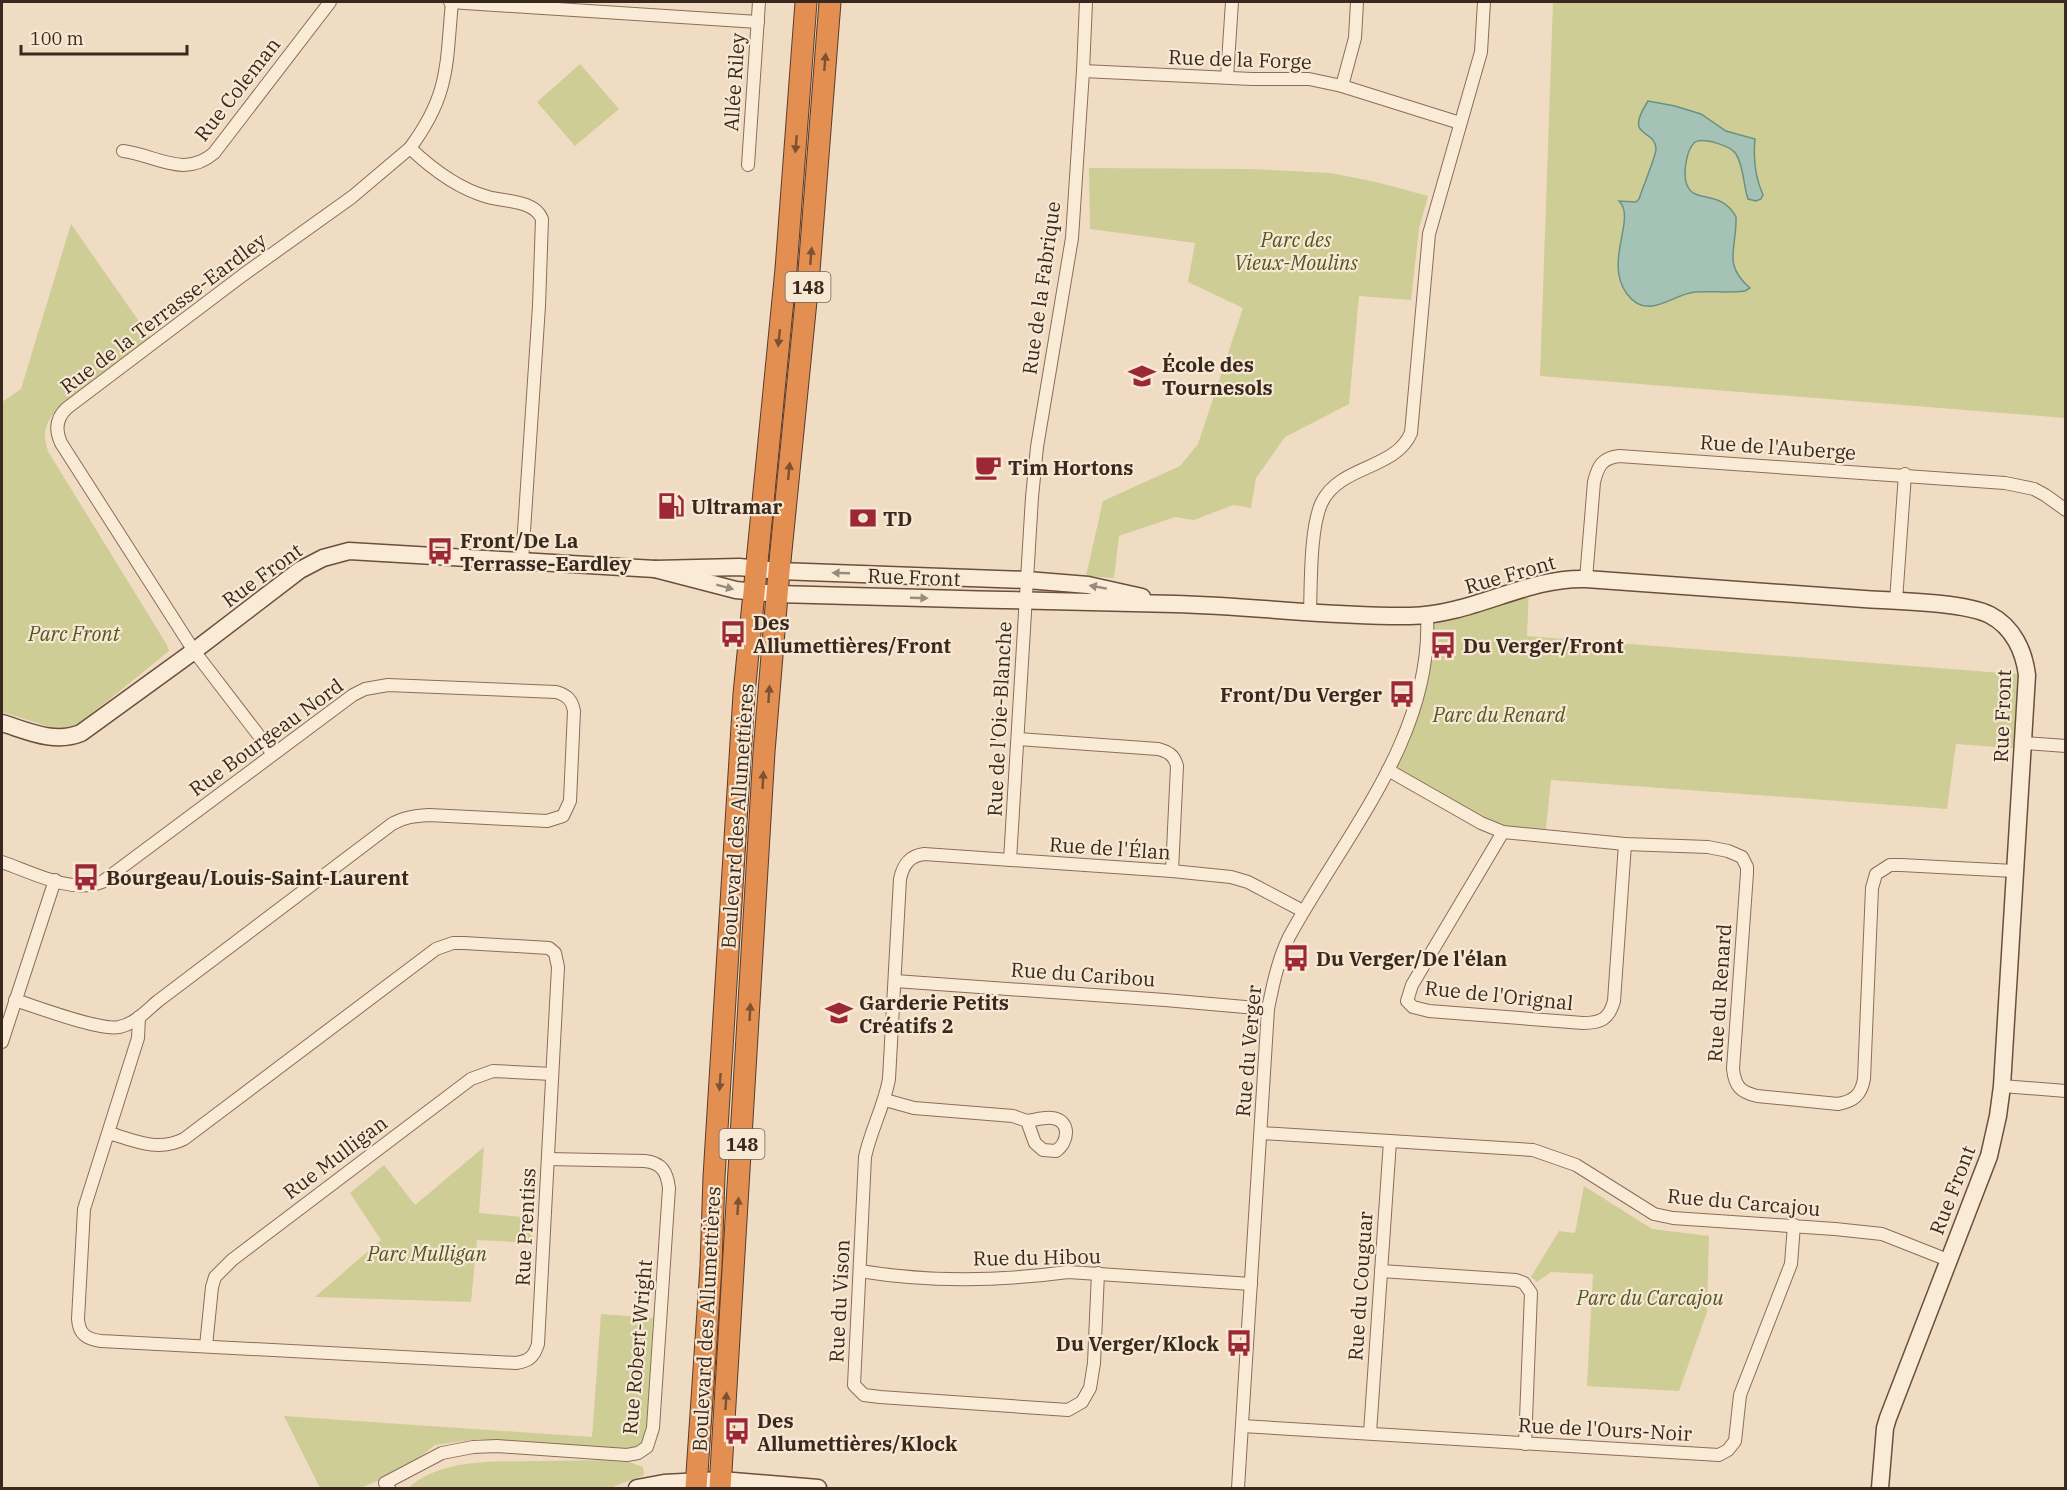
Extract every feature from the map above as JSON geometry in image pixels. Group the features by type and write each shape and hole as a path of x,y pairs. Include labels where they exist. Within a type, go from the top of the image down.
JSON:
{"highway":[{"name":"Boulevard des Allumettières","path":"696,1485 743,717 786,269 806,2"},
{"name":"Boulevard des Allumettières","path":"721,1484 764,752 779,571 809,271 830,2"}],"street":[{"name":"Rue Coleman","path":"123,151 178,165 189,166 207,159 214,153 330,2"},
{"path":"451,2 758,22"},
{"name":"Rue de la Terrasse-Eardley","path":"273,754 194,651 61,443 57,430 59,418 67,408 243,275 352,197 410,148 433,113 445,78 451,2"},
{"name":"Allée Riley","path":"748,165 759,2"},
{"name":"Rue de la Fabrique","path":"1027,580 1030,516 1037,447 1072,238 1086,2"},
{"path":"1227,77 1232,2"},
{"path":"1342,86 1355,38 1357,2"},
{"path":"1310,612 1316,519 1321,502 1327,493 1343,479 1400,449 1408,441 1411,433 1429,234 1481,52 1484,2"},
{"name":"Rue de la Forge","path":"1083,71 1252,79 1297,78 1342,86 1460,123"},
{"path":"410,148 439,172 465,188 490,198 533,208 540,213 542,219 540,306 522,561"},
{"name":"Rue de l'Auberge","path":"1586,579 1594,482 1602,461 1611,457 1905,474 2020,485 2034,489 2066,510"},
{"path":"1896,601 1905,474"},
{"name":"Rue Front","path":"2,723 51,738 71,737 93,726 310,563 335,554 364,550 655,568 739,567 779,571 1027,580 1088,585 1176,604"},
{"name":"Rue Front","path":"655,568 736,590 777,594 1176,604 1386,616 1427,616 1471,607 1549,581 1586,579 1896,601 1978,610 2002,623 2019,645 2025,659 2027,682 1998,1116 1989,1156 1885,1428 1880,1488"},
{"name":"Rue de l'Oie-Blanche","path":"1010,860 1027,580"},
{"name":"Rue du Verger","path":"1238,1488 1268,1009 1282,952 1303,911 1395,757 1418,694 1427,616"},
{"name":"Rue Bourgeau Nord","path":"2,862 55,880 84,886 109,878 353,695 377,686 556,692 569,698 574,711 570,801 563,816 547,821 429,815 401,819 127,1025 107,1028 15,1000"},
{"path":"1018,738 1158,749 1169,752 1175,758 1178,766 1172,871"},
{"path":"2024,743 2066,746"},
{"name":"Rue du Renard","path":"1388,771 1481,823 1503,832 1625,844 1708,847 1728,851 1742,857 1747,873 1733,1069 1734,1080 1738,1088 1747,1094 1838,1104 1849,1102 1858,1096 1864,1079 1872,888 1876,874 1890,865 2014,871"},
{"name":"Rue de l'Orignal","path":"1503,832 1412,985 1407,1001 1413,1007 1429,1011 1583,1023 1604,1020 1609,1015 1614,1001 1625,844"},
{"name":"Rue de l'Élan","path":"909,860 924,854 1172,871 1239,879 1303,911"},
{"name":"Rue du Vison","path":"909,860 904,865 900,879 895,981 885,1100 871,1134 866,1157 854,1385 864,1395 1068,1410 1082,1402 1090,1388 1094,1363 1098,1274"},
{"path":"2,1042 55,880"},
{"name":"Rue Prentiss","path":"109,1133 151,1146 162,1146 184,1139 436,949 453,943 549,948 555,953 558,967 536,1353 531,1359 516,1363 101,1341 86,1338 82,1334 78,1319 84,1209 138,1038 139,1017"},
{"name":"Rue du Caribou","path":"895,981 1268,1009"},
{"name":"Rue Mulligan","path":"206,1346 215,1277 232,1260 471,1079 493,1071 552,1074"},
{"path":"2001,1086 2066,1091"},
{"path":"885,1100 914,1108 1013,1116 1027,1121"},
{"name":"Rue du Carcajou","path":"1261,1133 1533,1150 1563,1160 1592,1174 1654,1214 1673,1218 1794,1225 1882,1234 1948,1260"},
{"name":"Rue du Couguar","path":"1370,1433 1390,1141"},
{"name":"Rue Robert-Wright","path":"387,1486 442,1453 473,1447 497,1446 627,1455 638,1453 647,1447 653,1428 657,1371 669,1188 666,1172 654,1162 645,1161 548,1159"},
{"name":"Rue de l'Ours-Noir","path":"1242,1426 1719,1455 1728,1450 1735,1441 1740,1395 1791,1264 1794,1225"},
{"name":"Rue du Hibou","path":"860,1271 970,1279 1039,1276 1068,1272 1251,1284"},
{"path":"1381,1271 1524,1282 1531,1293 1525,1444"},
{"path":"637,1488 664,1483 818,1488"}],"green space":[{"path":"1553,2 2065,2 2065,418 1540,376"},
{"path":"580,64 619,109 575,146 537,102"},
{"name":"Parc des Vieux-Moulins","path":"1089,168 1249,169 1331,173 1428,196 1419,229 1411,300 1359,296 1349,404 1285,437 1256,478 1251,508 1233,505 1194,520 1175,517 1119,536 1114,578 1086,576 1103,501 1180,466 1198,444 1243,308 1188,282 1195,243 1090,229"},
{"name":"Parc Front","path":"71,224 152,340 57,410 47,425 45,435 47,447 169,651 74,728 63,731 2,712 2,402 21,389"},
{"name":"Parc du Renard","path":"1529,588 1527,636 2027,675 2024,749 1956,744 1947,809 1551,780 1545,837 1518,835 1388,770 1411,716 1427,616"},
{"name":"Parc Mulligan","path":"484,1147 479,1213 534,1218 531,1243 477,1240 471,1302 315,1297 381,1240 350,1193 384,1165 415,1205"},
{"name":"Parc du Carcajou","path":"1584,1186 1652,1229 1709,1236 1707,1312 1679,1391 1587,1386 1593,1274 1551,1272 1537,1282 1531,1277 1559,1231 1575,1233"},
{"path":"601,1314 653,1318 647,1431 645,1439 635,1450 479,1439 435,1445 405,1469 361,1488 320,1488 284,1416 592,1437"},
{"path":"623,1460 643,1467 644,1475 610,1488 408,1488 437,1471 469,1464 502,1461"}],"shaded area":[{"path":"1648,101 1701,114 1726,131 1755,139 1756,175 1763,195 1761,199 1756,201 1748,199 1739,159 1733,151 1722,145 1709,141 1694,143 1687,158 1685,171 1686,183 1692,192 1724,203 1736,217 1733,255 1736,271 1750,288 1745,291 1695,292 1652,306 1643,306 1627,294 1618,268 1624,218 1624,209 1619,201 1636,202 1639,199 1654,158 1656,149 1654,142 1639,128 1641,113"}],"place":[{"name":"École des Tournesols","path":"1142,376"},
{"name":"Tim Hortons","path":"988,467"},
{"name":"Ultramar","path":"671,506"},
{"name":"TD","path":"863,518"},
{"name":"Front/De La Terrasse-Eardley","path":"440,551"},
{"name":"Des Allumettières/Front","path":"733,634"},
{"name":"Du Verger/Front","path":"1443,645"},
{"name":"Front/Du Verger","path":"1402,694"},
{"name":"Bourgeau/Louis-Saint-Laurent","path":"86,877"},
{"name":"Du Verger/De l'élan","path":"1296,958"},
{"name":"Garderie Petits Créatifs 2","path":"839,1013"},
{"name":"Du Verger/Klock","path":"1239,1343"},
{"name":"Des Allumettières/Klock","path":"737,1431"}]}
